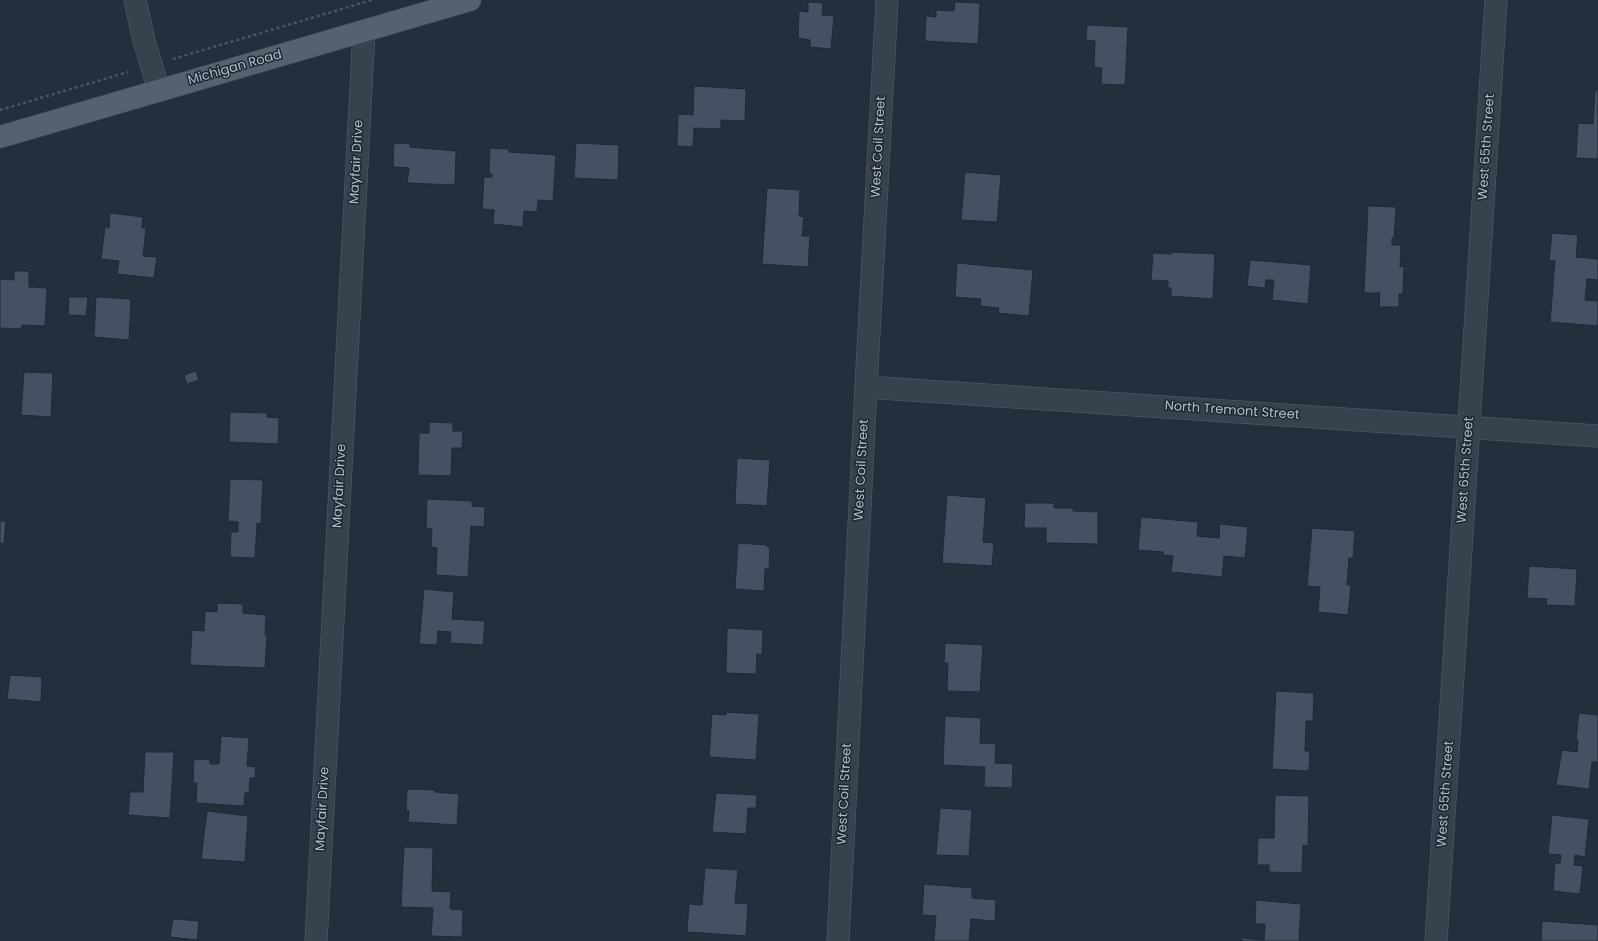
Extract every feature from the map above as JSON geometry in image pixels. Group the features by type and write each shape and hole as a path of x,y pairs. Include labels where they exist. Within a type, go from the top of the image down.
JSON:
{"main road":[{"name":"Michigan Road","path":"0,137 470,0"}],"street":[{"path":"135,0 144,41 160,90"},
{"name":"West Coil Street","path":"838,941 887,0"},
{"name":"West 65th Street","path":"1436,941 1496,0"},
{"name":"Mayfair Drive","path":"316,941 364,31"},
{"name":"North Tremont Street","path":"866,387 1598,436"}],"path":[{"path":"0,110 372,0"}],"building":[{"path":"808,2 823,3 822,15 834,16 831,49 810,47 810,40 798,38 799,11 808,12"},
{"path":"955,2 980,3 978,44 925,41 926,16 936,17 936,10 954,11"},
{"path":"1087,25 1128,27 1125,85 1101,84 1102,68 1094,67 1095,41 1086,40"},
{"path":"694,86 746,89 745,121 721,120 721,129 694,128 693,147 677,146 678,114 693,115"},
{"path":"1595,90 1598,90 1598,159 1576,158 1578,123 1593,124"},
{"path":"394,143 411,144 410,147 456,151 455,185 407,183 409,168 393,167"},
{"path":"576,143 619,145 618,180 574,178"},
{"path":"490,148 509,149 509,152 556,155 553,201 538,200 537,212 524,211 523,227 493,224 494,210 482,209 484,177 492,177 492,174 489,174"},
{"path":"965,172 1001,175 997,222 961,220"},
{"path":"767,188 800,190 799,216 804,217 802,236 810,236 808,267 762,264"},
{"path":"1368,206 1396,207 1394,238 1392,238 1392,245 1401,245 1400,267 1404,266 1403,294 1399,294 1399,307 1379,307 1380,293 1364,293"},
{"path":"110,213 143,217 142,228 146,228 143,256 157,257 154,278 117,274 119,261 101,259 105,227 109,228"},
{"path":"1552,233 1578,235 1576,257 1598,259 1598,280 1587,279 1585,300 1598,301 1598,326 1550,322 1555,261 1549,261"},
{"path":"1171,252 1215,254 1213,299 1171,296 1171,288 1168,288 1168,281 1151,280 1153,253 1171,254"},
{"path":"1250,260 1311,265 1308,304 1272,300 1274,280 1266,280 1265,288 1247,286"},
{"path":"957,263 1033,270 1029,316 998,313 999,308 980,306 981,299 955,297"},
{"path":"14,271 29,271 29,287 47,288 45,326 22,325 21,329 0,328 0,279 14,280"},
{"path":"69,297 88,297 86,316 68,315"},
{"path":"96,297 131,299 129,340 94,337"},
{"path":"196,371 199,380 187,384 184,375"},
{"path":"24,372 53,373 51,417 21,415"},
{"path":"230,412 267,413 267,417 279,418 278,444 229,442"},
{"path":"429,422 453,423 453,431 463,431 462,448 452,448 451,476 418,475 419,433 429,433"},
{"path":"737,458 770,460 767,506 735,504"},
{"path":"230,479 263,480 261,524 257,523 255,558 230,557 231,532 238,532 238,522 228,521"},
{"path":"947,495 986,498 983,542 994,543 992,566 942,563"},
{"path":"427,499 472,501 472,506 485,507 484,527 471,526 468,577 436,575 437,548 431,547 432,529 426,528"},
{"path":"1025,503 1054,503 1054,508 1073,508 1073,511 1098,512 1098,544 1046,543 1046,528 1024,528"},
{"path":"1141,517 1198,522 1197,536 1219,538 1220,524 1248,527 1245,558 1224,556 1222,577 1171,572 1173,556 1163,555 1163,552 1138,550"},
{"path":"0,521 6,521 4,544 0,543"},
{"path":"1312,528 1355,531 1353,558 1349,558 1347,585 1351,585 1348,615 1318,612 1320,587 1307,586"},
{"path":"738,543 767,545 767,547 770,547 769,569 765,569 764,591 735,589"},
{"path":"1529,566 1577,569 1575,606 1546,605 1547,599 1527,598"},
{"path":"424,589 454,592 452,619 485,621 483,645 450,643 451,632 438,631 437,645 419,644"},
{"path":"217,603 243,604 243,613 266,615 265,635 267,635 265,668 190,665 192,630 204,631 205,611 217,612"},
{"path":"727,628 763,630 762,655 757,654 756,674 726,673"},
{"path":"945,643 983,645 980,692 947,691 948,663 944,663"},
{"path":"10,675 42,677 41,702 7,699"},
{"path":"1276,691 1314,693 1313,721 1306,721 1305,751 1310,751 1309,771 1272,769"},
{"path":"726,712 759,714 756,760 709,757 712,714 726,715"},
{"path":"1579,713 1598,715 1598,762 1592,762 1589,789 1556,785 1562,750 1577,752 1578,740 1576,740"},
{"path":"945,716 981,718 980,743 996,744 995,763 1013,764 1012,788 984,787 985,767 943,765"},
{"path":"221,736 249,738 247,766 256,767 255,778 250,778 249,793 245,793 244,806 196,803 197,783 193,783 194,759 210,760 210,764 219,764"},
{"path":"145,752 174,752 170,818 128,815 130,792 143,792"},
{"path":"407,789 435,790 435,792 459,794 457,825 408,822 409,811 406,811"},
{"path":"716,793 757,795 756,808 748,808 746,834 712,832"},
{"path":"1275,795 1309,796 1308,846 1303,845 1302,873 1269,872 1269,865 1257,865 1258,838 1274,838"},
{"path":"940,808 972,810 969,856 936,855"},
{"path":"207,811 248,816 245,862 201,859"},
{"path":"1552,815 1589,819 1585,857 1575,855 1574,865 1583,866 1580,894 1553,891 1555,863 1560,863 1561,855 1548,854"},
{"path":"404,847 433,848 432,891 451,892 450,909 463,910 462,937 431,936 433,908 401,907"},
{"path":"705,868 738,870 735,903 748,904 746,936 687,932 689,904 702,905"},
{"path":"924,884 972,888 972,898 996,900 995,921 971,919 969,941 934,941 936,916 922,915"},
{"path":"1256,900 1301,904 1299,941 1242,941 1242,938 1264,940 1265,924 1255,924"},
{"path":"173,919 199,921 197,940 170,937"},
{"path":"1542,921 1598,925 1598,941 1541,941"}]}
